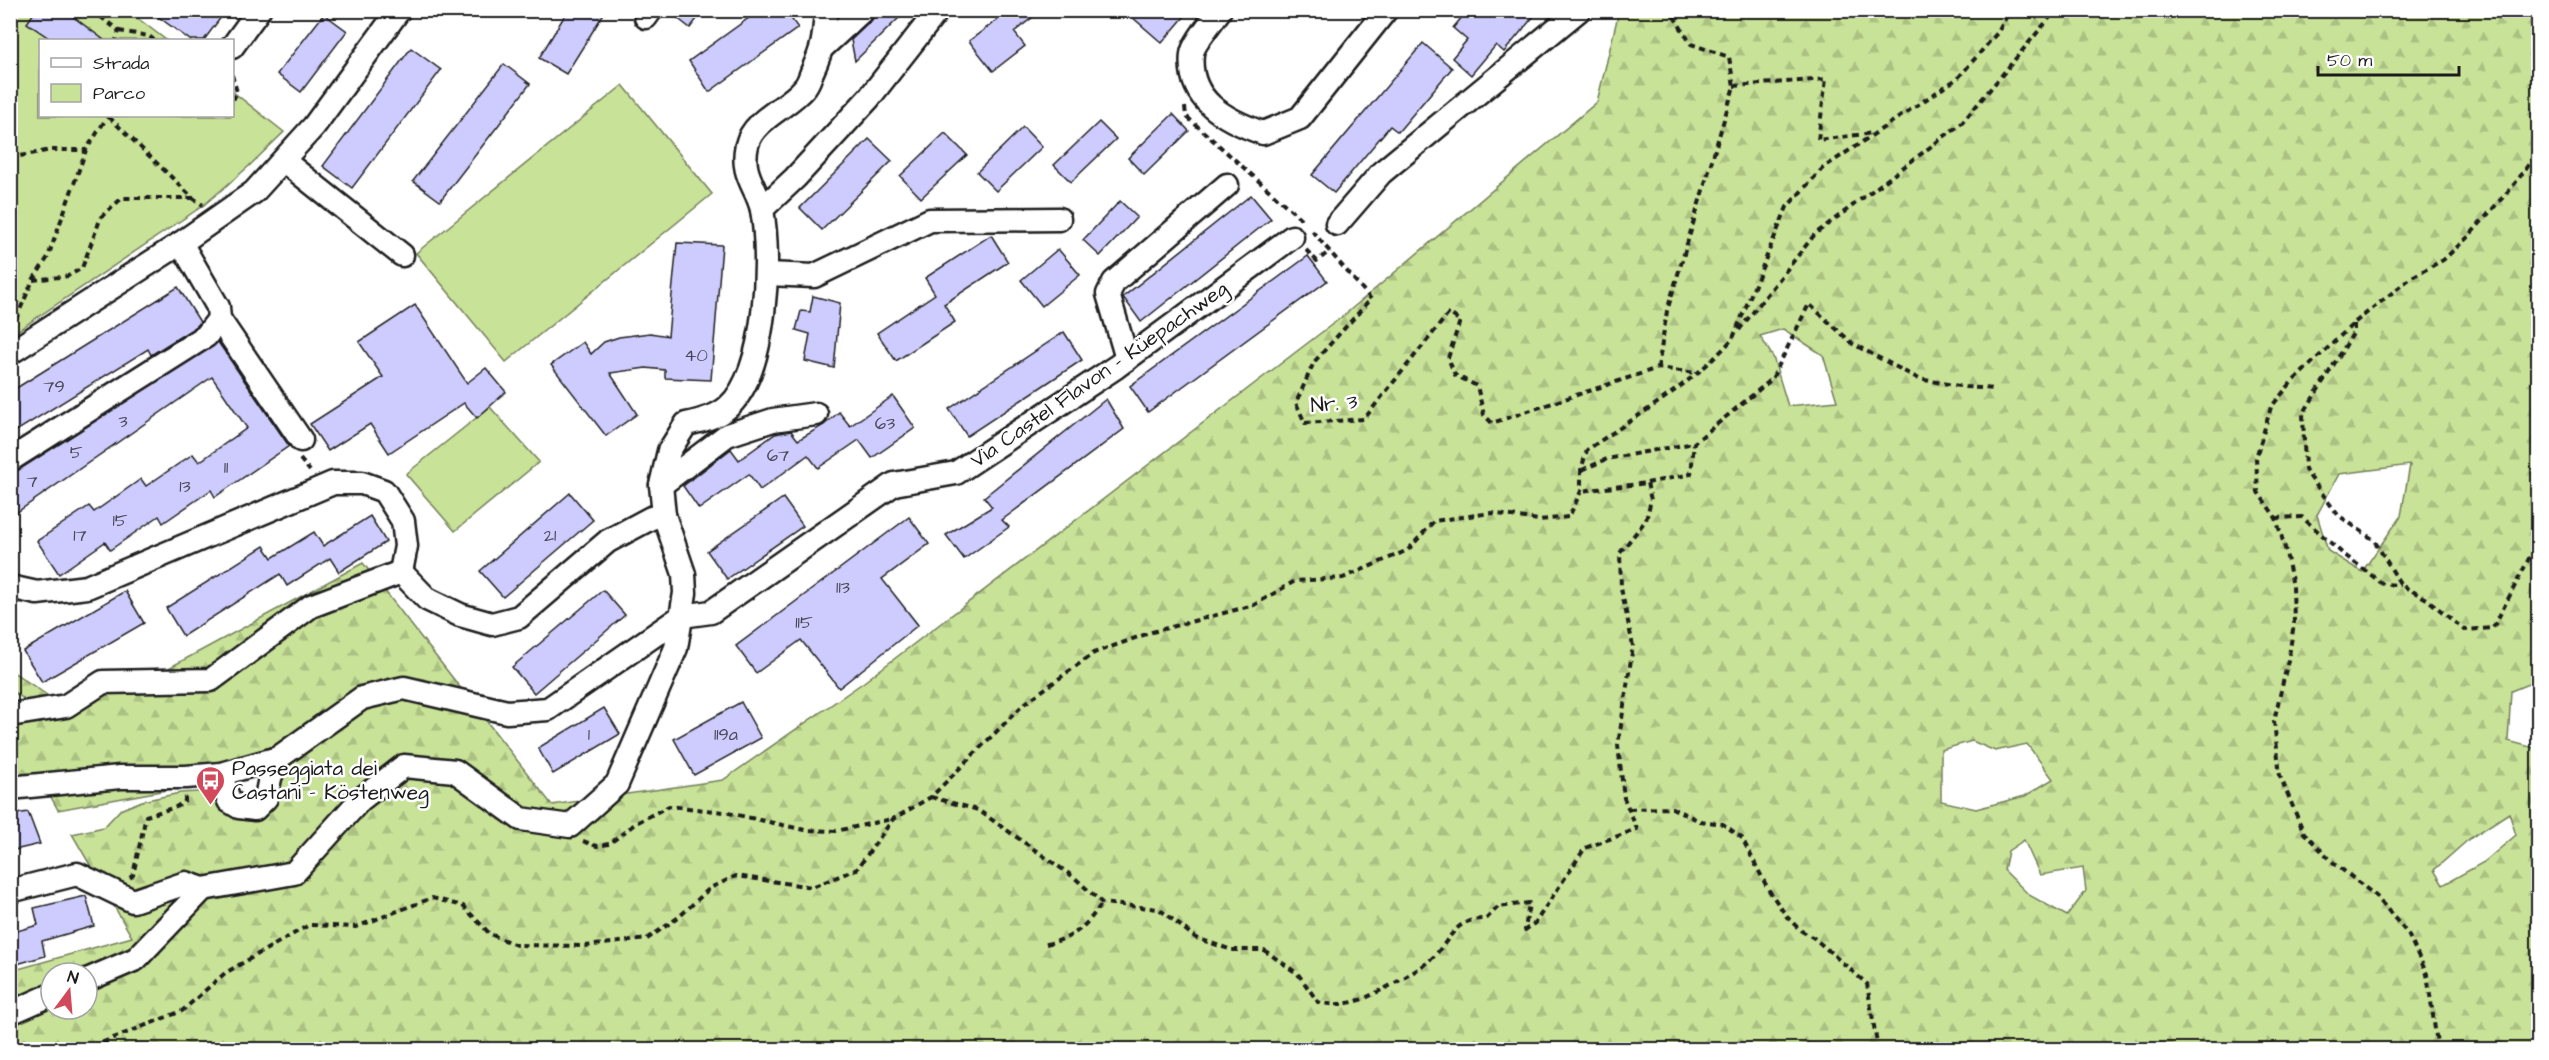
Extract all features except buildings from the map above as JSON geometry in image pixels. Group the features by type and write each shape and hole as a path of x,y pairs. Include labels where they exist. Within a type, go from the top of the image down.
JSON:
{"street":[{"path":"234,44 259,10"},
{"path":"10,353 181,243 254,192 314,126 399,10"},
{"path":"10,891 76,874 133,901 186,883 203,889 294,873 360,800 404,766 455,771 521,819 570,826 617,784 676,648 682,616 685,593 684,574 664,514 661,484 669,451 686,424 707,419 728,408 742,391 755,357 767,274 762,209 746,175 747,144 762,121 805,88 824,46 826,10"},
{"path":"824,46 863,10"},
{"path":"762,209 795,178 870,98 938,10"},
{"path":"1220,10 1192,52 1195,86 1218,114 1263,133 1300,118 1386,10"},
{"path":"1337,224 1381,173 1579,10"},
{"path":"284,161 402,255"},
{"path":"1127,359 1108,294 1114,282 1227,185"},
{"path":"767,274 814,276 930,220 1059,219"},
{"name":"Via Castel Flavon - Küepachweg","path":"682,616 711,612 894,484 956,473 1127,359 1292,237"},
{"path":"181,243 218,307 219,319 301,440"},
{"path":"10,460 206,336 219,319"},
{"path":"661,484 728,435 773,420 816,414"},
{"path":"10,587 37,592 87,587 333,483 362,483 384,491 403,521 406,546 401,572"},
{"path":"401,572 428,599 460,615 492,624 519,617 608,541 651,518 664,514"},
{"path":"10,715 66,706 103,682 210,680 311,606 401,572"},
{"path":"10,788 120,777 186,777 221,774 278,758 362,698 404,688 507,712 548,709 682,616"},
{"path":"221,774 229,801 239,807 255,809 266,798 270,778 278,758"},
{"path":"99,975 136,958 203,889"},
{"path":"10,1013 39,1000"}],"path":[{"path":"92,10 119,31 149,36 153,39"},
{"path":"1658,368 1667,311 1734,86 1729,57 1691,44 1670,10"},
{"path":"1733,338 1787,207 1823,168 1958,78 1998,32 2010,10"},
{"path":"570,826 575,839 597,846 609,844 636,823 669,806 724,812 805,830 836,831 893,819 931,797 1023,704 1094,653 1152,632 1254,605 1295,581 1343,578 1408,550 1434,521 1491,513 1539,520 1569,517 1581,492 1581,470 1587,450 1696,374 1719,354 1815,234 1962,123 2056,10"},
{"path":"116,39 119,31"},
{"path":"1734,86 1826,79 1818,140 1874,133"},
{"path":"234,82 237,92 234,98"},
{"name":"Nr. 3","path":"1195,86 1184,100 1186,116 1292,210 1371,299 1314,362 1296,404 1305,423 1364,419 1449,313 1460,321 1448,358 1455,375 1477,386 1484,415 1492,423 1658,368 1696,374"},
{"path":"10,331 33,280 48,257 86,150 108,117"},
{"path":"110,117 216,219"},
{"path":"10,158 51,150 86,150"},
{"path":"2438,1050 2427,974 2408,934 2376,896 2335,864 2304,833 2280,776 2274,721 2294,623 2293,586 2276,518 2258,492 2256,458 2271,407 2291,384 2354,323 2412,277 2443,260 2463,242 2517,181 2538,151"},
{"path":"33,280 68,276 82,268 101,217 122,198 193,198"},
{"path":"1292,237 1317,261 1330,251"},
{"path":"1581,470 1607,459 1694,443 1772,379 1809,304 1854,344 1919,379 1965,387 1996,389"},
{"path":"2354,323 2354,332 2303,414 2305,470 2338,515 2374,540 2401,585"},
{"path":"301,440 290,447 311,473 301,476"},
{"path":"1581,492 1692,474 1694,443"},
{"path":"931,797 978,810 1075,878 1102,903 1159,909 1196,938 1232,950 1264,950 1298,974 1318,1002 1328,1005 1359,1000 1429,962 1458,927 1472,919 1486,919 1498,907 1529,903 1525,930 1535,923 1585,848 1637,829 1624,798 1618,746 1633,646 1621,588 1620,553 1646,520 1651,500 1647,483"},
{"path":"2276,518 2302,517 2342,553 2383,584 2401,585 2427,599 2464,630 2493,628 2538,541"},
{"path":"114,892 133,875 146,816 176,807 185,801 186,777"},
{"path":"1629,809 1672,808 1700,821 1723,824 1742,838 1768,890 1787,917 1867,984 1878,1050"},
{"path":"83,1050 182,1011 225,973 309,925 356,927 432,898 464,906 490,934 516,945 585,946 647,939 679,917 710,888 736,876 812,887 857,869 893,819"},
{"path":"1046,944 1058,942 1086,926 1102,903"}],"green space":[{"path":"11,11 128,11 165,39 39,39 39,117 234,117 234,93 284,132 204,205 11,335"},
{"path":"1619,11 2538,11 2538,680 2511,691 2508,741 2538,749 2538,1049 11,1049 11,971 39,963 39,1021 99,1021 99,961 47,961 132,937 72,834 104,827 120,810 142,801 180,793 214,791 225,806 255,809 278,758 186,777 177,788 58,810 46,788 11,791 11,706 31,704 11,690 10,670 50,697 141,683 363,563 552,805 723,780 864,682 1343,316 1597,102","holes":["1783,329 1823,355 1837,401 1788,406 1773,357 1760,336","2410,465 2401,516 2362,572 2328,551 2317,515 2339,474","1972,741 1995,751 2027,744 2053,779 2025,796 1976,809 1941,801 1941,750","2509,813 2516,835 2484,862 2443,885 2434,870 2469,839","2024,840 2040,875 2083,868 2086,891 2067,916 2029,895 2004,870 2008,851"]},
{"path":"623,85 712,194 506,362 416,253"},
{"path":"490,407 539,462 455,531 406,474"}],"place":[{"name":"Passeggiata dei Castani - Köstenweg","path":"211,806"}]}
